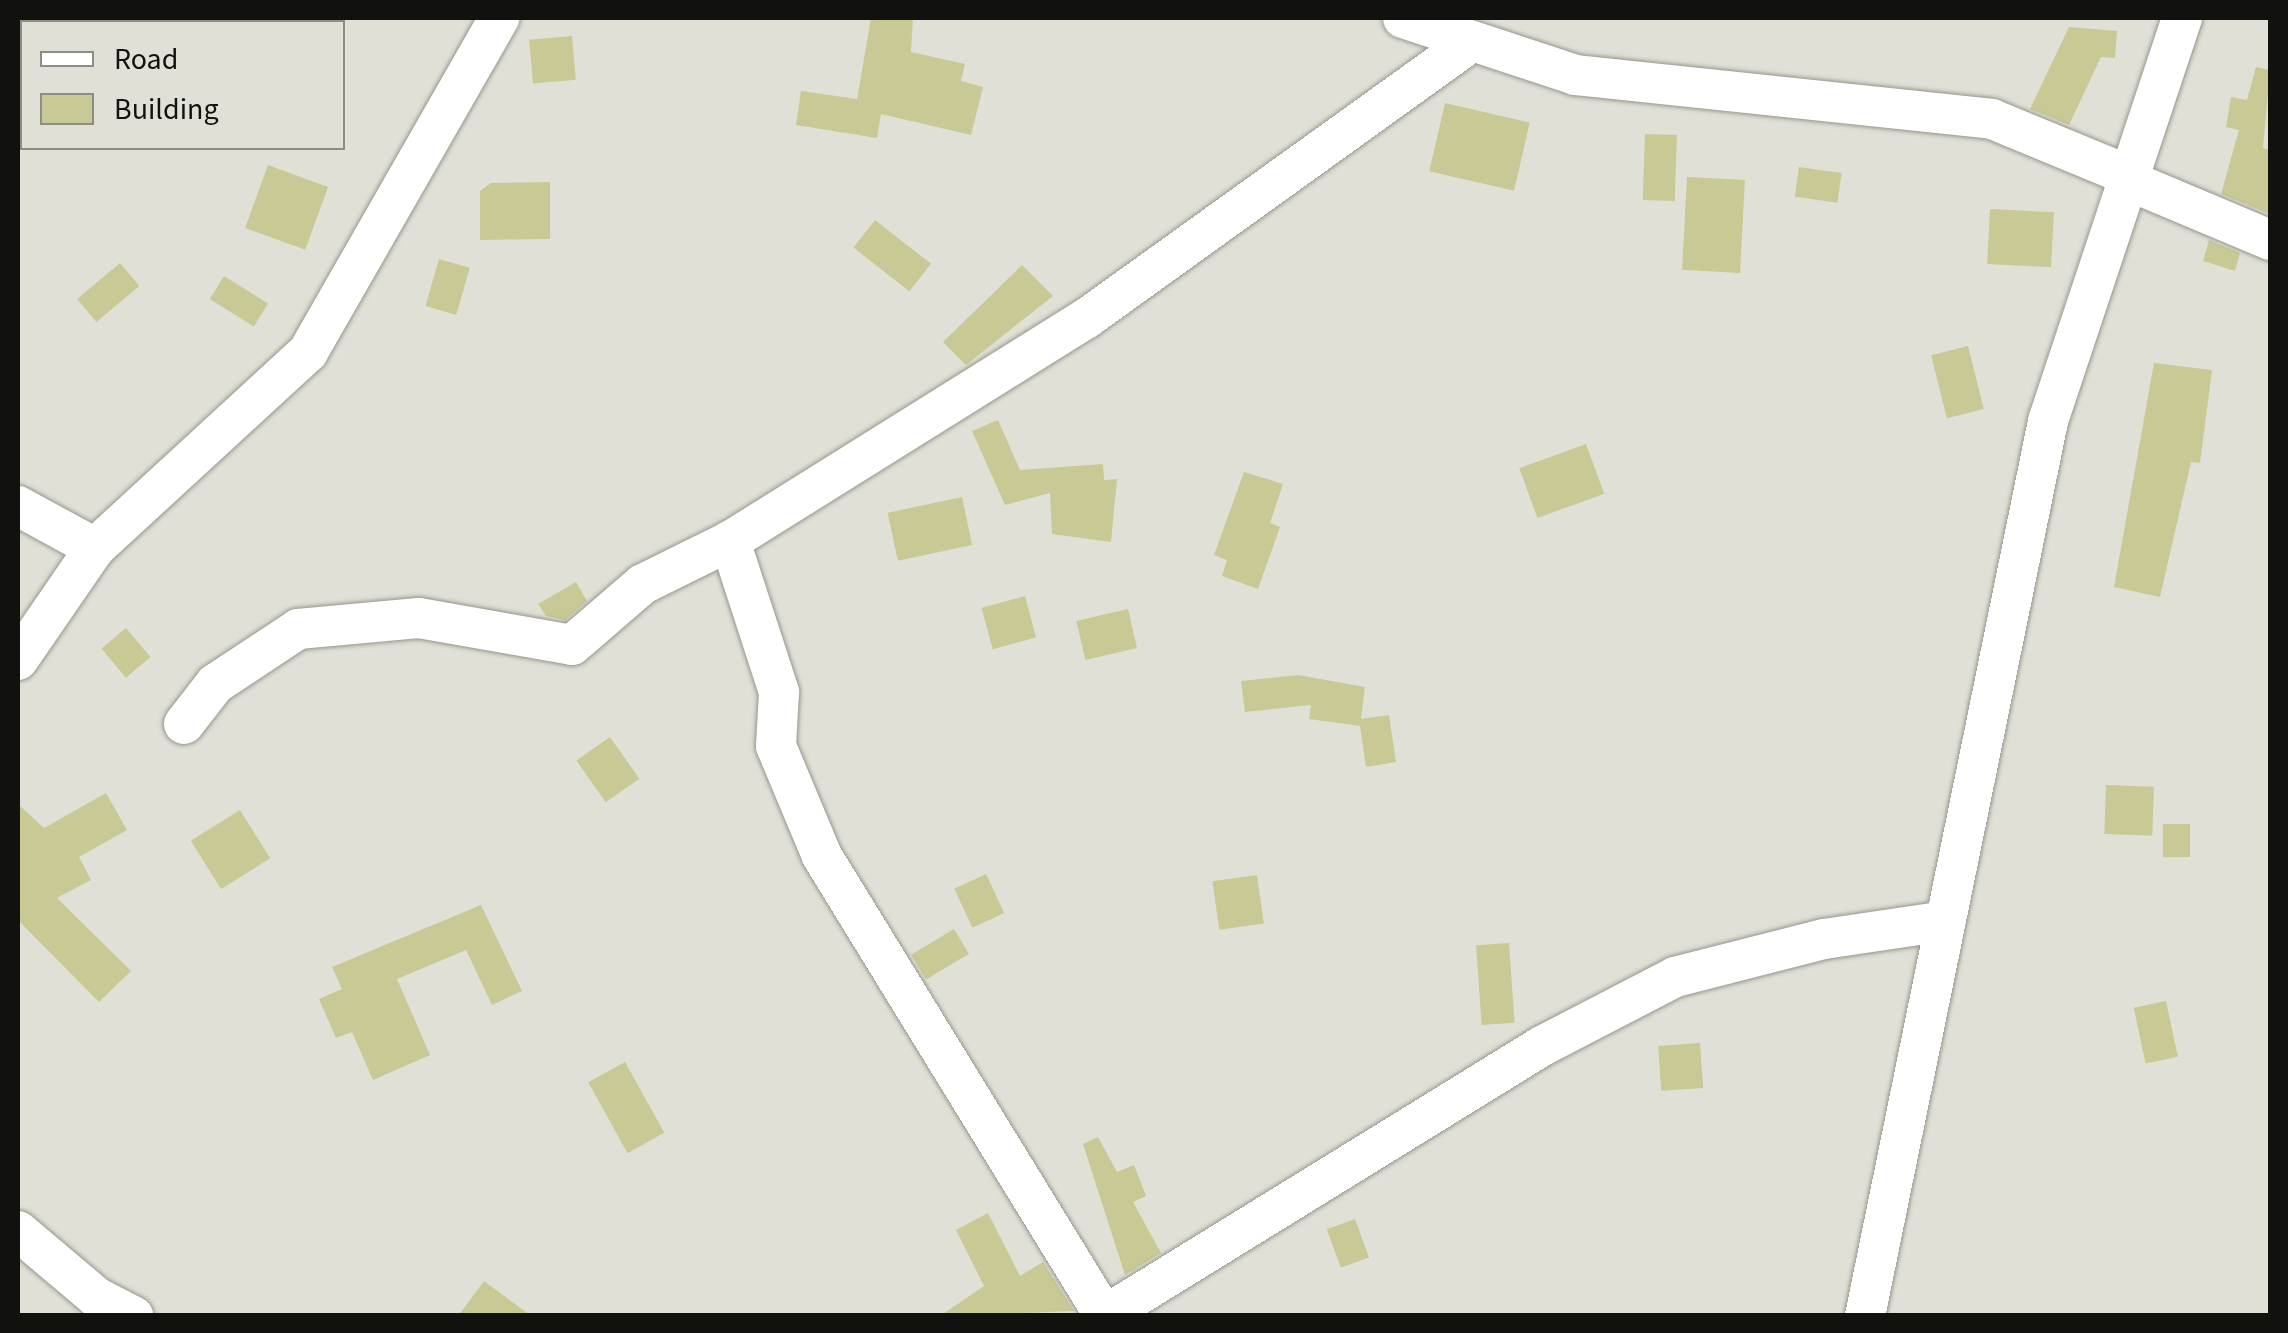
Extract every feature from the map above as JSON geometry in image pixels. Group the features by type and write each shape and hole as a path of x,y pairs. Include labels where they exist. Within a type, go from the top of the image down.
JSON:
{"street":[{"path":"18,660 95,548 308,352 499,18"},
{"path":"1402,18 1574,75 1992,119 2270,240"},
{"path":"1865,1316 2048,421 2182,18"},
{"path":"184,724 215,684 298,630 419,618 572,645 643,584 730,541 1087,318 1472,41"},
{"path":"18,506 95,548"},
{"path":"730,541 779,692 776,746 822,856 1104,1315 1542,1046 1675,977 1946,921"},
{"path":"18,1230 96,1297 133,1316"}],"building":[{"path":"871,18 913,18 911,52 965,64 961,81 983,87 971,135 881,114 877,138 796,125 801,91 857,99"},
{"path":"2069,27 2117,31 2115,58 2101,57 2069,125 2030,109"},
{"path":"572,36 576,80 533,84 529,40"},
{"path":"2256,67 2270,70 2263,148 2270,150 2270,214 2221,194 2239,130 2226,127 2231,97 2247,100"},
{"path":"1445,103 1530,123 1514,191 1429,171"},
{"path":"1645,134 1677,135 1675,201 1643,200"},
{"path":"268,165 328,187 305,250 245,228"},
{"path":"1799,167 1842,173 1837,203 1795,197"},
{"path":"1687,177 1745,180 1740,273 1682,270"},
{"path":"550,182 550,239 480,240 480,191 491,183"},
{"path":"1990,209 2054,212 2051,267 1987,264"},
{"path":"875,220 931,264 909,291 853,248"},
{"path":"2209,240 2240,253 2235,271 2203,261"},
{"path":"439,259 470,268 456,315 425,306"},
{"path":"120,263 139,286 96,322 77,299"},
{"path":"1022,265 1053,296 966,365 943,342"},
{"path":"224,276 268,304 254,326 210,299"},
{"path":"1968,346 1984,409 1947,418 1931,355"},
{"path":"2154,363 2212,370 2200,463 2191,462 2160,597 2114,587"},
{"path":"998,420 1020,470 1103,464 1104,480 1117,479 1111,542 1052,534 1050,493 1005,505 972,431"},
{"path":"1586,444 1604,494 1537,518 1519,468"},
{"path":"1244,472 1283,484 1270,523 1280,527 1258,589 1222,576 1227,560 1214,555"},
{"path":"962,497 972,545 898,561 888,513"},
{"path":"576,582 587,601 565,620 546,616 538,604"},
{"path":"1025,596 1036,638 993,649 982,608"},
{"path":"1128,609 1137,648 1085,660 1076,621"},
{"path":"126,628 150,657 126,678 101,649"},
{"path":"1298,675 1365,687 1361,719 1389,715 1396,762 1366,767 1360,726 1309,719 1311,705 1245,712 1241,681"},
{"path":"610,737 639,779 606,802 576,761"},
{"path":"2106,785 2154,787 2152,836 2104,834"},
{"path":"106,793 127,830 79,857 91,880 57,898 131,971 99,1002 18,920 18,804 44,828"},
{"path":"240,810 270,858 221,889 191,841"},
{"path":"2163,824 2190,824 2190,857 2163,857"},
{"path":"986,874 1004,913 972,928 954,889"},
{"path":"1257,875 1264,924 1219,930 1212,881"},
{"path":"481,905 522,991 492,1005 466,950 397,979 430,1055 373,1080 352,1032 336,1038 319,999 342,989 332,967"},
{"path":"954,929 969,954 926,980 911,955"},
{"path":"1509,943 1515,1023 1482,1025 1476,945"},
{"path":"2166,1001 2178,1057 2146,1064 2134,1008"},
{"path":"1700,1043 1703,1088 1661,1091 1658,1046"},
{"path":"625,1062 664,1133 628,1153 588,1082"},
{"path":"1098,1137 1117,1172 1134,1165 1146,1196 1133,1202 1161,1253 1125,1275 1083,1144"},
{"path":"988,1213 1020,1276 1043,1262 1074,1311 940,1316 984,1286 956,1230"},
{"path":"1355,1219 1369,1258 1341,1268 1327,1229"},
{"path":"484,1281 531,1316 458,1316"}]}
